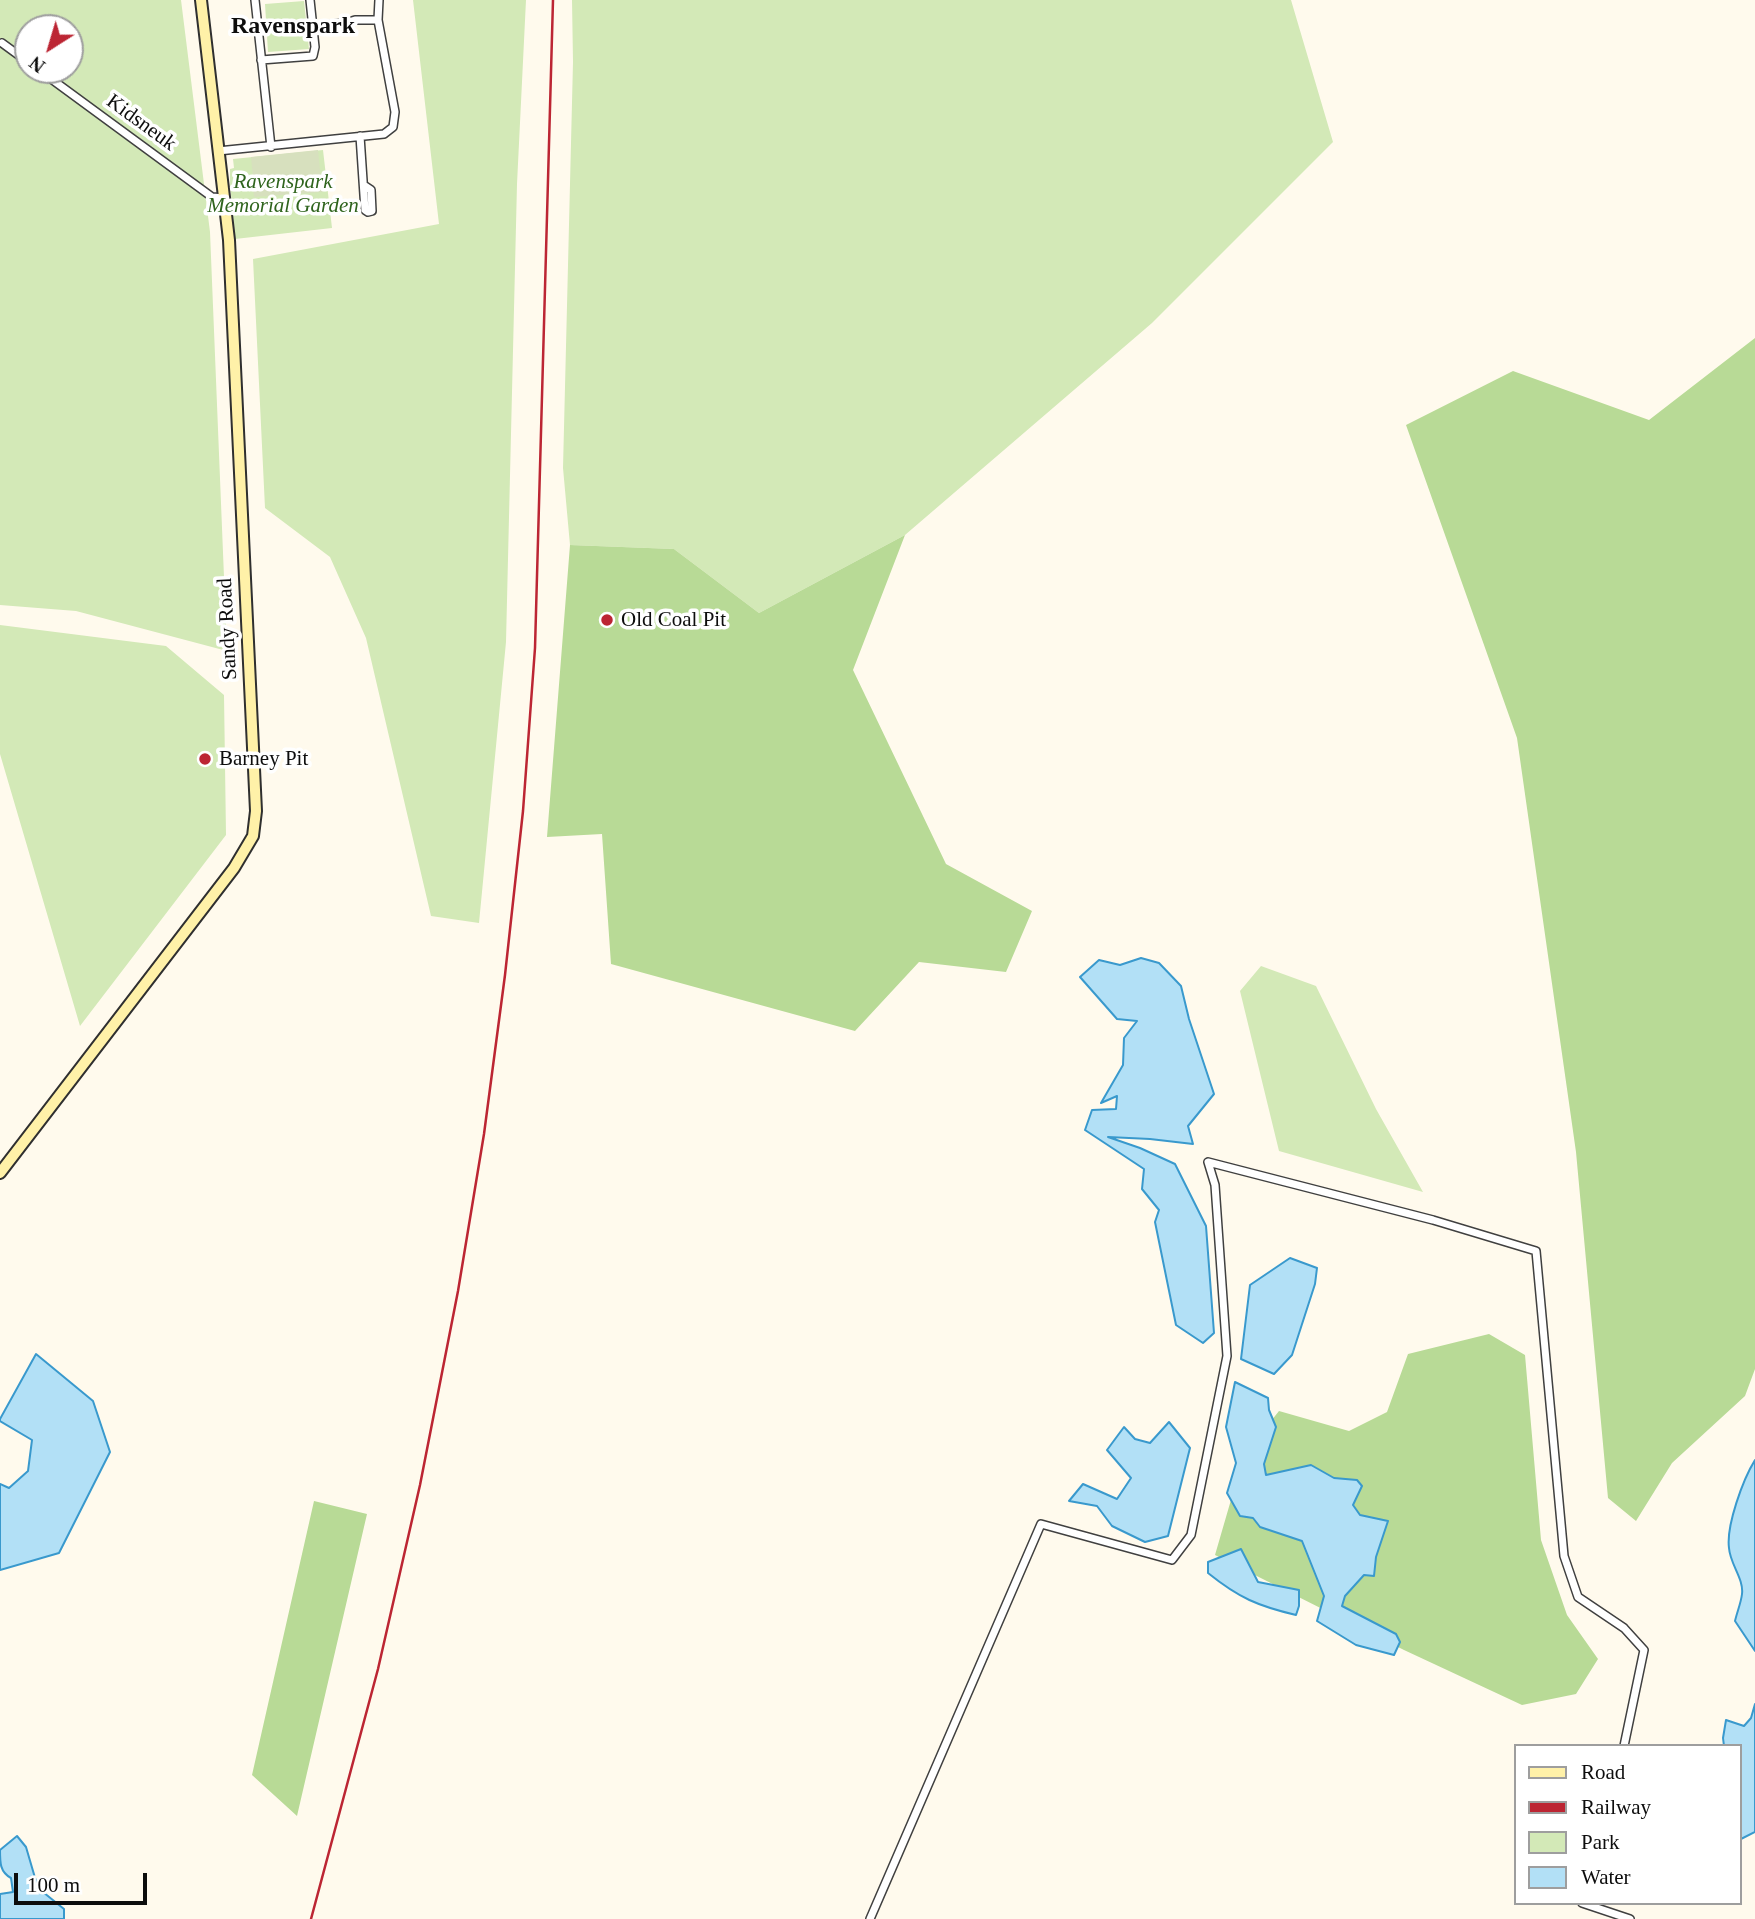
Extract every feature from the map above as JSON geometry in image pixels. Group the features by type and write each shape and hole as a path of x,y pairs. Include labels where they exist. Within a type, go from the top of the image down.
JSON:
{"main road":[{"name":"Sandy Road","path":"0,1173 234,868 253,836 256,811 231,268 201,0"}],"street":[{"path":"255,0 271,147"},
{"path":"261,60 313,56 315,47 310,0"},
{"path":"218,151 384,134 393,127 395,112 378,20 379,0"},
{"path":"313,26 345,23 355,19 378,20"},
{"path":"2,43 14,52"},
{"name":"Kidsneuk","path":"58,84 212,197 225,198"},
{"path":"360,136 365,186"},
{"path":"870,1919 1041,1524 1172,1560 1191,1535 1227,1356 1215,1185 1208,1162 1433,1220 1536,1251 1564,1556 1578,1597 1624,1628 1644,1650 1624,1744"},
{"path":"1588,1905 1630,1919"}],"green space":[{"path":"0,0 181,0 210,232 227,651 76,611 0,605"},
{"path":"413,0 526,0 517,184 506,642 479,923 431,916 366,638 330,557 265,508 253,259 439,224"},
{"path":"572,0 1291,0 1333,142 1152,323 905,535 759,613 674,549 570,545 563,468 573,62"},
{"path":"304,1 309,49 268,52 265,4"},
{"path":"318,150 321,180 314,183 314,186 322,187 323,192 254,197 253,186 261,183 262,179 253,178 251,157"},
{"name":"Ravenspark Memorial Garden","path":"323,150 332,228 235,239 230,183 230,169 234,168 233,159"},
{"path":"1755,338 1755,1369 1745,1396 1672,1463 1636,1521 1608,1498 1576,1152 1517,738 1406,425 1513,371 1649,420"},
{"path":"905,535 853,670 946,864 1032,911 1006,972 919,962 855,1031 611,964 602,834 547,837 570,545 674,549 759,613"},
{"path":"0,625 166,646 224,695 226,835 80,1026 0,754"},
{"path":"1261,966 1316,986 1376,1109 1423,1192 1279,1151 1240,991"},
{"path":"1489,1334 1525,1355 1541,1540 1567,1615 1598,1659 1576,1694 1522,1705 1404,1650 1215,1555 1244,1455 1279,1411 1349,1431 1387,1412 1408,1354"},
{"path":"314,1501 367,1514 297,1816 252,1775"}],"water":[{"path":"1141,958 1159,963 1181,986 1214,1094 1188,1126 1193,1144 1108,1137 1175,1164 1206,1226 1214,1333 1203,1343 1176,1325 1155,1222 1159,1210 1142,1189 1144,1169 1085,1130 1092,1110 1116,1109 1117,1096 1101,1103 1123,1065 1124,1038 1137,1021 1117,1019 1080,977 1099,960 1120,965"},
{"path":"1290,1258 1317,1268 1315,1284 1292,1355 1274,1374 1241,1359 1250,1285"},
{"path":"36,1354 93,1401 110,1452 59,1553 0,1570 0,1484 9,1488 28,1471 32,1440 0,1419"},
{"path":"1235,1382 1268,1398 1269,1410 1276,1427 1264,1464 1266,1475 1311,1465 1334,1478 1357,1480 1362,1486 1353,1505 1360,1515 1388,1521 1376,1557 1374,1576 1364,1575 1345,1596 1342,1606 1396,1634 1400,1642 1394,1655 1356,1645 1317,1621 1324,1596 1302,1541 1260,1527 1253,1518 1240,1516 1227,1493 1236,1463 1226,1427"},
{"path":"1169,1422 1190,1448 1168,1536 1145,1542 1112,1526 1097,1506 1069,1501 1083,1484 1117,1499 1131,1478 1107,1450 1124,1427 1135,1439 1150,1443"},
{"path":"1755,1460 1755,1651 1735,1621 1742,1588 1730,1554 1729,1539 1736,1503"},
{"path":"1241,1549 1258,1582 1299,1590 1296,1615 1249,1600 1208,1573 1208,1562"},
{"path":"1755,1704 1755,1832 1741,1839 1741,1744 1724,1744 1723,1738 1726,1720 1744,1726 1751,1718"},
{"path":"17,1836 26,1847 38,1888 64,1909 64,1919 0,1919 0,1894 13,1892 11,1878 1,1867 0,1850"}],"railway":[{"path":"311,1919 378,1669 420,1485 458,1291 484,1134 505,975 523,811 535,648 553,0"}],"place":[{"name":"Old Coal Pit","path":"607,620"},
{"name":"Barney Pit","path":"205,759"}],"district":[{"name":"Ravenspark","path":"293,27"}]}
